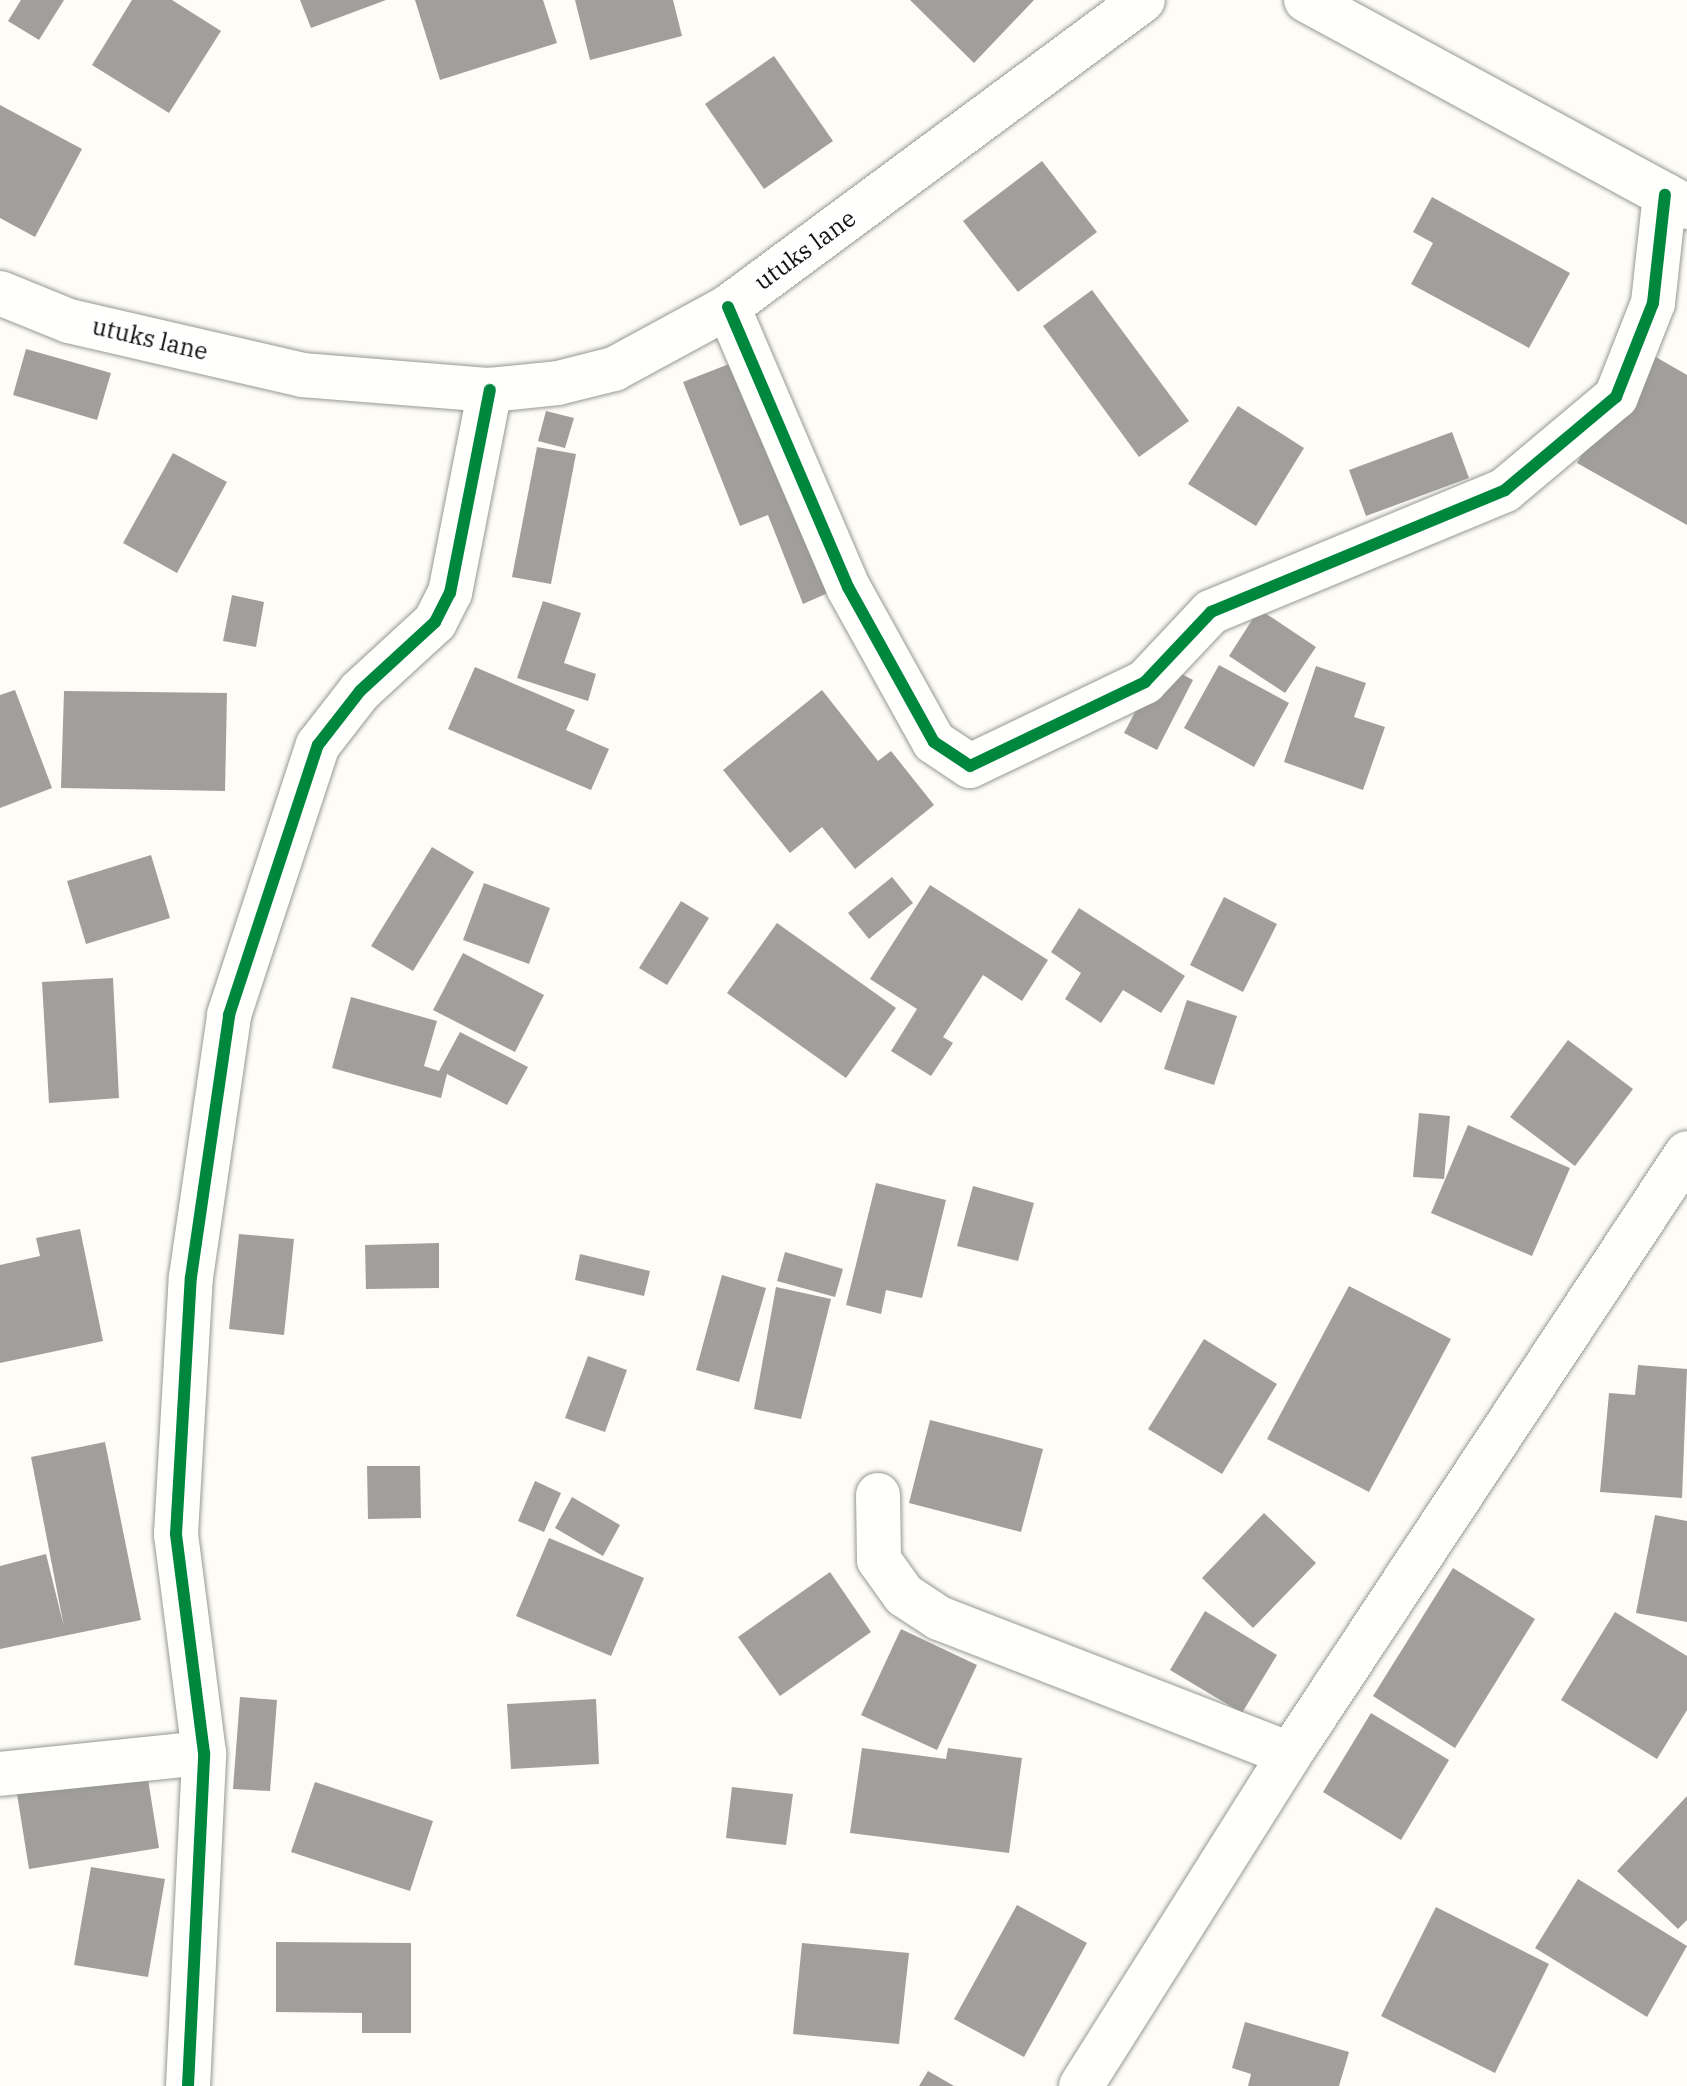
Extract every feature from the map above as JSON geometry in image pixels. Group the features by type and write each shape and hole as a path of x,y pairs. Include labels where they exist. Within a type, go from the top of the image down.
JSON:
{"street":[{"name":"utuks lane","path":"0,293 69,321 302,375 490,390 558,383 614,369 728,307 1143,0"},
{"path":"728,307 848,587 934,742 970,766 1145,682 1211,612 1505,490 1616,397 1653,303 1676,201 1306,0"},
{"path":"188,2086 204,1753 176,1534 191,1277 229,1015 318,745 360,691 435,622 450,593 490,390"},
{"path":"1081,2086 1290,1754 1687,1153"},
{"path":"878,1495 879,1560 904,1595 939,1618 1290,1754"},
{"path":"0,1774 204,1753"}],"building":[{"path":"21,0 64,0 39,40 8,21"},
{"path":"132,0 172,0 221,31 169,113 92,65"},
{"path":"300,0 386,0 311,28"},
{"path":"415,0 543,0 557,43 440,80"},
{"path":"575,0 673,0 682,36 590,60"},
{"path":"910,0 1034,0 974,63"},
{"path":"774,56 833,141 764,189 705,104"},
{"path":"0,105 82,149 35,237 0,218"},
{"path":"1042,161 1097,232 1018,292 963,221"},
{"path":"1432,197 1570,273 1529,348 1411,284 1433,243 1413,232"},
{"path":"1092,290 1189,421 1139,457 1043,326"},
{"path":"26,349 111,373 97,420 13,395"},
{"path":"1642,349 1687,375 1687,525 1577,463"},
{"path":"747,357 837,589 803,604 768,515 740,526 683,382"},
{"path":"1238,406 1304,448 1256,526 1188,484"},
{"path":"546,411 574,418 565,448 538,441"},
{"path":"1452,432 1469,478 1366,516 1349,470"},
{"path":"537,447 576,454 551,584 512,577"},
{"path":"173,453 227,482 177,573 123,543"},
{"path":"232,595 264,602 256,647 223,641"},
{"path":"543,601 581,613 564,663 596,674 588,701 517,678"},
{"path":"1259,609 1316,647 1285,693 1229,656"},
{"path":"1161,663 1193,680 1157,750 1124,733"},
{"path":"1219,665 1289,703 1254,767 1184,728"},
{"path":"1316,666 1366,683 1354,717 1385,727 1363,790 1284,762"},
{"path":"475,667 575,710 566,730 609,749 591,790 448,729"},
{"path":"15,690 52,788 0,808 0,695"},
{"path":"822,690 878,761 891,751 934,805 855,869 822,827 790,853 723,770"},
{"path":"64,691 227,693 225,791 61,788"},
{"path":"432,847 474,872 413,971 371,946"},
{"path":"151,855 170,918 86,944 67,881"},
{"path":"892,877 913,903 869,939 848,913"},
{"path":"484,883 550,908 529,964 463,940"},
{"path":"930,885 1048,960 1022,1001 983,975 943,1037 953,1043 931,1076 891,1051 917,1009 870,979"},
{"path":"1224,897 1277,924 1243,992 1190,965"},
{"path":"681,901 709,918 667,985 639,968"},
{"path":"1079,908 1185,976 1161,1013 1123,990 1101,1023 1065,999 1081,973 1051,952"},
{"path":"777,923 896,1008 846,1078 727,993"},
{"path":"463,953 544,995 515,1052 433,1010"},
{"path":"113,978 119,1098 49,1103 42,982"},
{"path":"351,997 437,1021 424,1066 439,1071 460,1032 528,1067 507,1105 447,1074 441,1098 332,1068"},
{"path":"1187,1000 1237,1016 1214,1085 1164,1069"},
{"path":"1568,1040 1633,1089 1575,1166 1510,1117"},
{"path":"1419,1113 1450,1116 1444,1179 1413,1177"},
{"path":"1468,1125 1570,1168 1532,1256 1431,1213"},
{"path":"876,1183 946,1200 922,1298 886,1290 881,1314 846,1305"},
{"path":"973,1186 1034,1203 1018,1261 957,1246"},
{"path":"80,1229 103,1341 0,1363 0,1265 40,1256 36,1238"},
{"path":"239,1234 294,1239 284,1335 229,1329"},
{"path":"439,1243 439,1288 366,1289 365,1245"},
{"path":"785,1252 843,1269 835,1297 777,1281"},
{"path":"580,1254 650,1271 644,1296 575,1280"},
{"path":"722,1275 766,1288 739,1382 696,1370"},
{"path":"1349,1286 1451,1339 1369,1492 1267,1439"},
{"path":"776,1287 831,1299 801,1419 754,1409"},
{"path":"1204,1339 1277,1384 1222,1474 1148,1429"},
{"path":"588,1356 627,1370 605,1432 565,1418"},
{"path":"1638,1365 1687,1369 1682,1498 1600,1492 1609,1393 1635,1395"},
{"path":"930,1420 1043,1449 1021,1532 909,1503"},
{"path":"105,1442 141,1620 0,1649 0,1566 46,1554 64,1627 31,1457"},
{"path":"367,1466 420,1466 421,1518 368,1519"},
{"path":"535,1481 561,1493 544,1532 518,1521"},
{"path":"572,1497 620,1525 603,1556 555,1528"},
{"path":"1264,1513 1316,1563 1253,1628 1202,1578"},
{"path":"1655,1515 1687,1521 1687,1622 1636,1613"},
{"path":"549,1538 644,1578 611,1656 516,1616"},
{"path":"1453,1568 1535,1619 1455,1748 1373,1696"},
{"path":"830,1572 871,1632 780,1696 738,1637"},
{"path":"1205,1611 1277,1655 1242,1713 1170,1670"},
{"path":"1615,1612 1687,1656 1687,1710 1657,1759 1561,1700"},
{"path":"901,1629 977,1665 937,1750 861,1715"},
{"path":"240,1697 277,1700 270,1791 233,1789"},
{"path":"596,1699 599,1764 511,1769 507,1704"},
{"path":"1371,1713 1449,1760 1401,1840 1323,1792"},
{"path":"862,1748 946,1759 948,1748 1022,1758 1009,1853 850,1833"},
{"path":"147,1773 159,1848 29,1869 17,1794"},
{"path":"315,1782 433,1821 410,1891 291,1852"},
{"path":"732,1787 793,1794 786,1845 726,1838"},
{"path":"1687,1796 1687,1920 1678,1929 1617,1871"},
{"path":"91,1867 165,1879 148,1977 74,1965"},
{"path":"1578,1879 1687,1946 1647,2017 1535,1948"},
{"path":"1017,1905 1087,1943 1024,2057 954,2019"},
{"path":"1436,1907 1549,1964 1495,2073 1381,2016"},
{"path":"276,1942 411,1943 411,2033 362,2033 362,2013 276,2012"},
{"path":"802,1943 909,1953 899,2044 793,2034"},
{"path":"1245,2022 1349,2052 1339,2086 1248,2086 1251,2074 1232,2068"},
{"path":"928,2071 954,2086 919,2086"}],"cycle path":[{"path":"728,307 848,587 934,742 970,766 1145,682 1211,612 1505,490 1616,397 1653,303 1665,195"},
{"path":"188,2086 204,1753 176,1534 191,1277 229,1015 318,745 360,691 435,622 450,593 490,390"}]}
